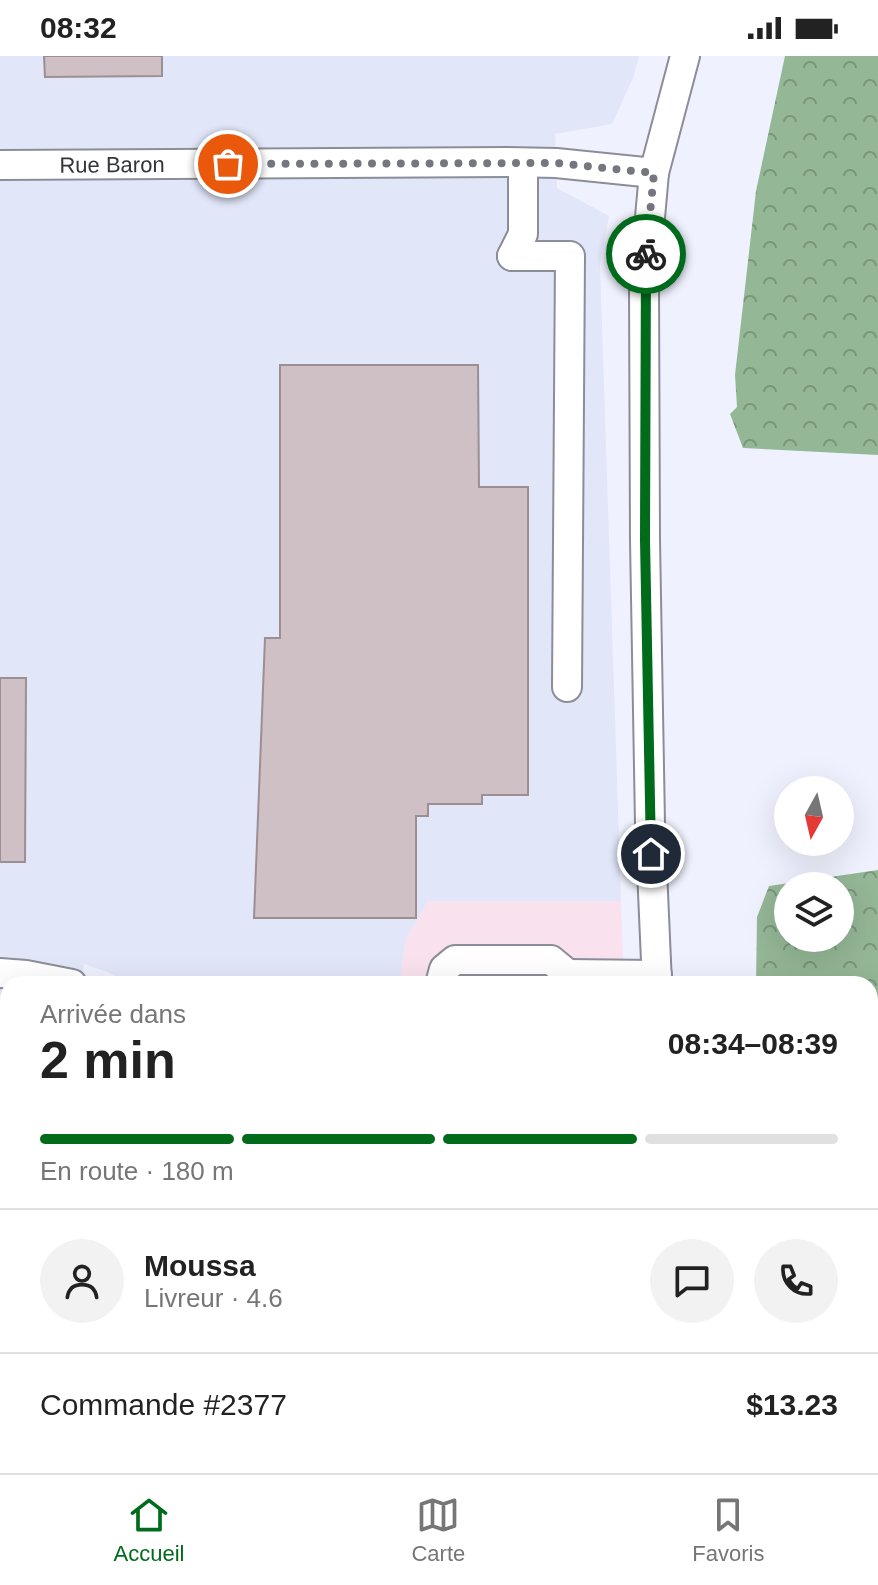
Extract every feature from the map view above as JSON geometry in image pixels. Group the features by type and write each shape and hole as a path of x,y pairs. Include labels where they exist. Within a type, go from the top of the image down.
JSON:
{"street":[{"path":"658,976 651,839 644,495 644,284 654,173 685,56"},
{"path":"515,163 508,234 512,256 570,256 567,687"},
{"name":"Rue Baron","path":"0,165 556,163 654,173"},
{"path":"447,972 551,960 565,976"},
{"path":"0,973 31,976"}],"shaded area":[{"path":"0,56 639,56 633,78 612,124 555,134 557,188 609,216 600,264 621,901 428,901 406,939 400,976 115,976 84,964 83,976 0,976"},
{"path":"428,901 621,901 623,958 627,976 400,976 406,939"}],"green space":[{"path":"785,56 878,56 878,455 743,448 730,414 737,407 735,375 756,191"},
{"path":"878,870 878,976 756,976 757,917 769,886 774,885 774,952 854,952 854,874"}],"building":[{"path":"44,56 162,56 162,76 45,77"},
{"path":"280,365 478,365 479,487 528,487 528,795 482,795 482,804 428,804 428,816 416,816 416,918 254,918 265,638 280,638"},
{"path":"0,678 26,678 25,862 0,862"}],"way so far":[{"path":"228,164 556,163 654,173 646,254"}],"route":[{"path":"646,254 645,540 651,854"}]}
